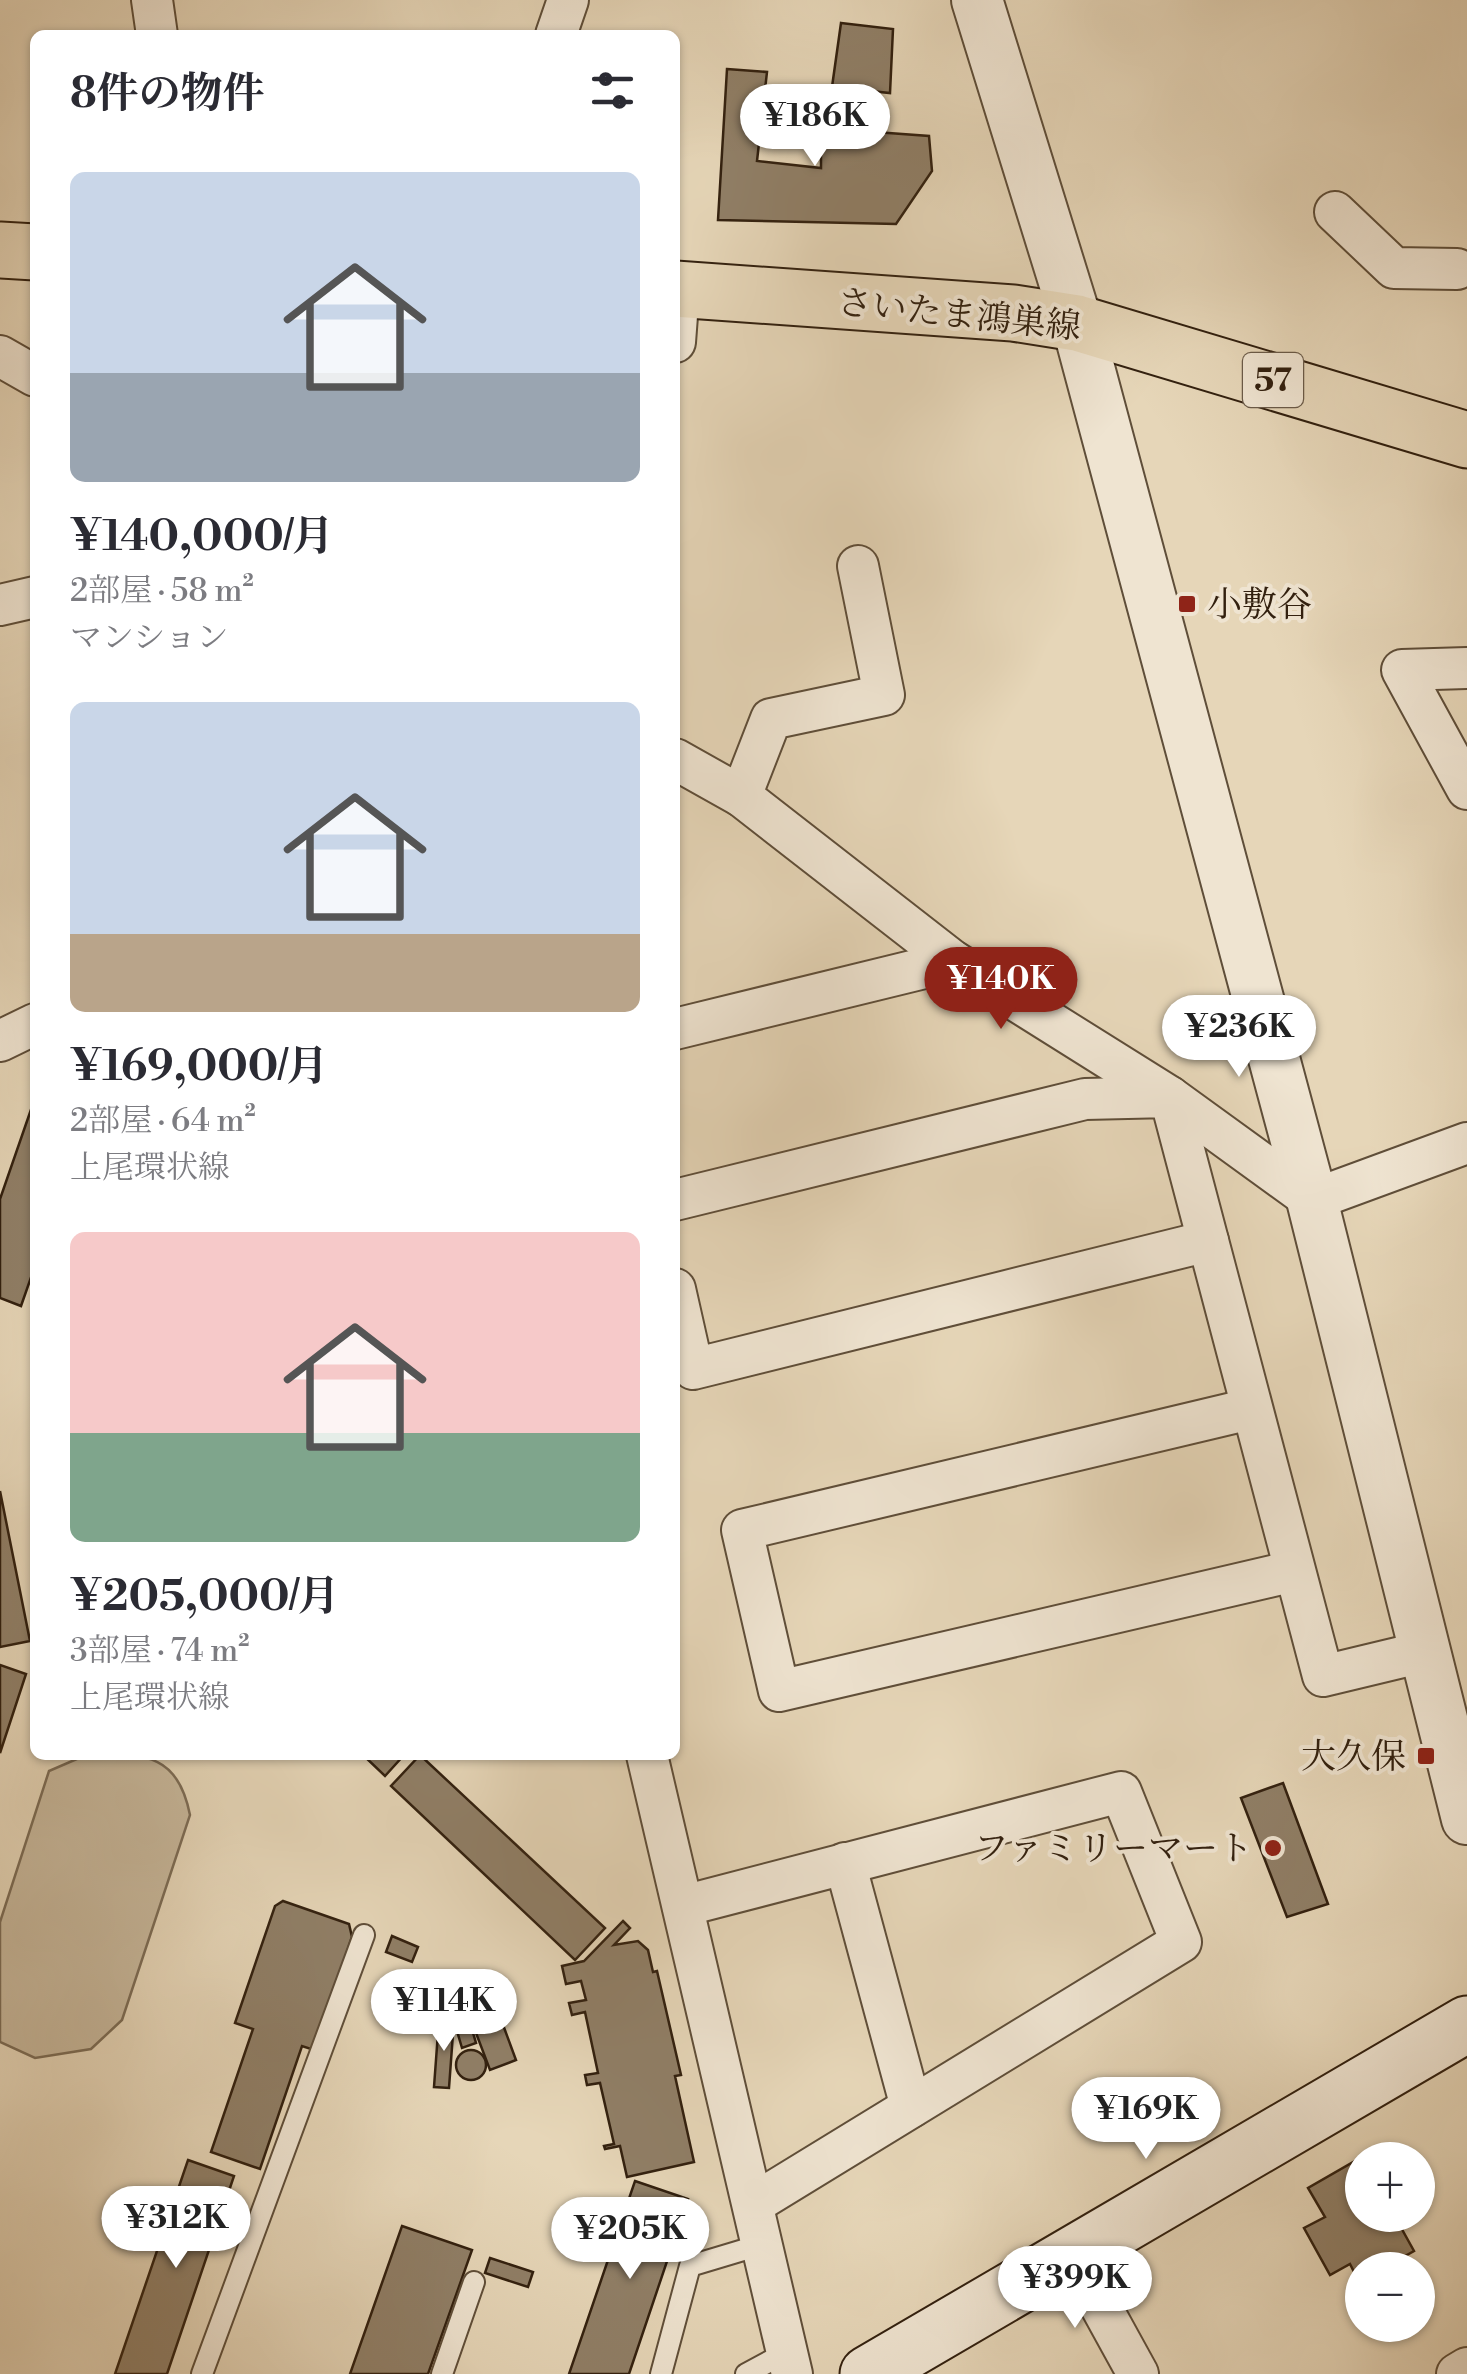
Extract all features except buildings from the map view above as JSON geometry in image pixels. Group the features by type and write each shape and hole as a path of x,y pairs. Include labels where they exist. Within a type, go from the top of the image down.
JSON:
{"main road":[{"path":"0,250 30,252"},
{"name":"さいたま鴻巣線","path":"680,307 1014,314 1078,323 1467,440"},
{"path":"868,2374 1467,2024"}],"street":[{"path":"152,0 155,30"},
{"path":"558,30 568,0"},
{"path":"978,0 1078,323 1312,1200 1467,1819"},
{"path":"1335,212 1394,268 1464,273"},
{"path":"0,356 30,373"},
{"path":"741,796 771,719 884,694 858,566"},
{"path":"0,605 30,598"},
{"path":"1467,668 1402,670 1467,789"},
{"path":"680,762 741,796 953,961 1170,1097 1312,1200"},
{"path":"680,1028 953,961"},
{"path":"0,1041 30,1026"},
{"path":"680,1199 1085,1099 1170,1097"},
{"path":"1170,1097 1323,1676 1427,1650"},
{"path":"1312,1200 1467,1143"},
{"path":"680,1311 693,1369 1208,1241"},
{"path":"1250,1408 742,1530 779,1690 1294,1571"},
{"path":"648,1760 790,2363"},
{"path":"683,1906 1122,1792 1181,1942 753,2204"},
{"path":"845,1864 910,2107"},
{"path":"1072,2254 1130,2371"},
{"path":"1458,2374 1467,2368"}],"lane":[{"path":"202,2374 364,1935"},
{"path":"661,2374 690,2266 760,2246"},
{"path":"442,2374 474,2282"},
{"path":"746,2374 790,2363"}],"shaded area":[{"path":"74,1760 153,1760 176,1778 190,1815 122,2020 91,2049 35,2058 0,2042 0,1922 49,1771"}],"place":[{"name":"小敷谷","path":"1187,604"},
{"name":"大久保","path":"1426,1756"},
{"name":"ファミリーマート","path":"1273,1848"}]}
